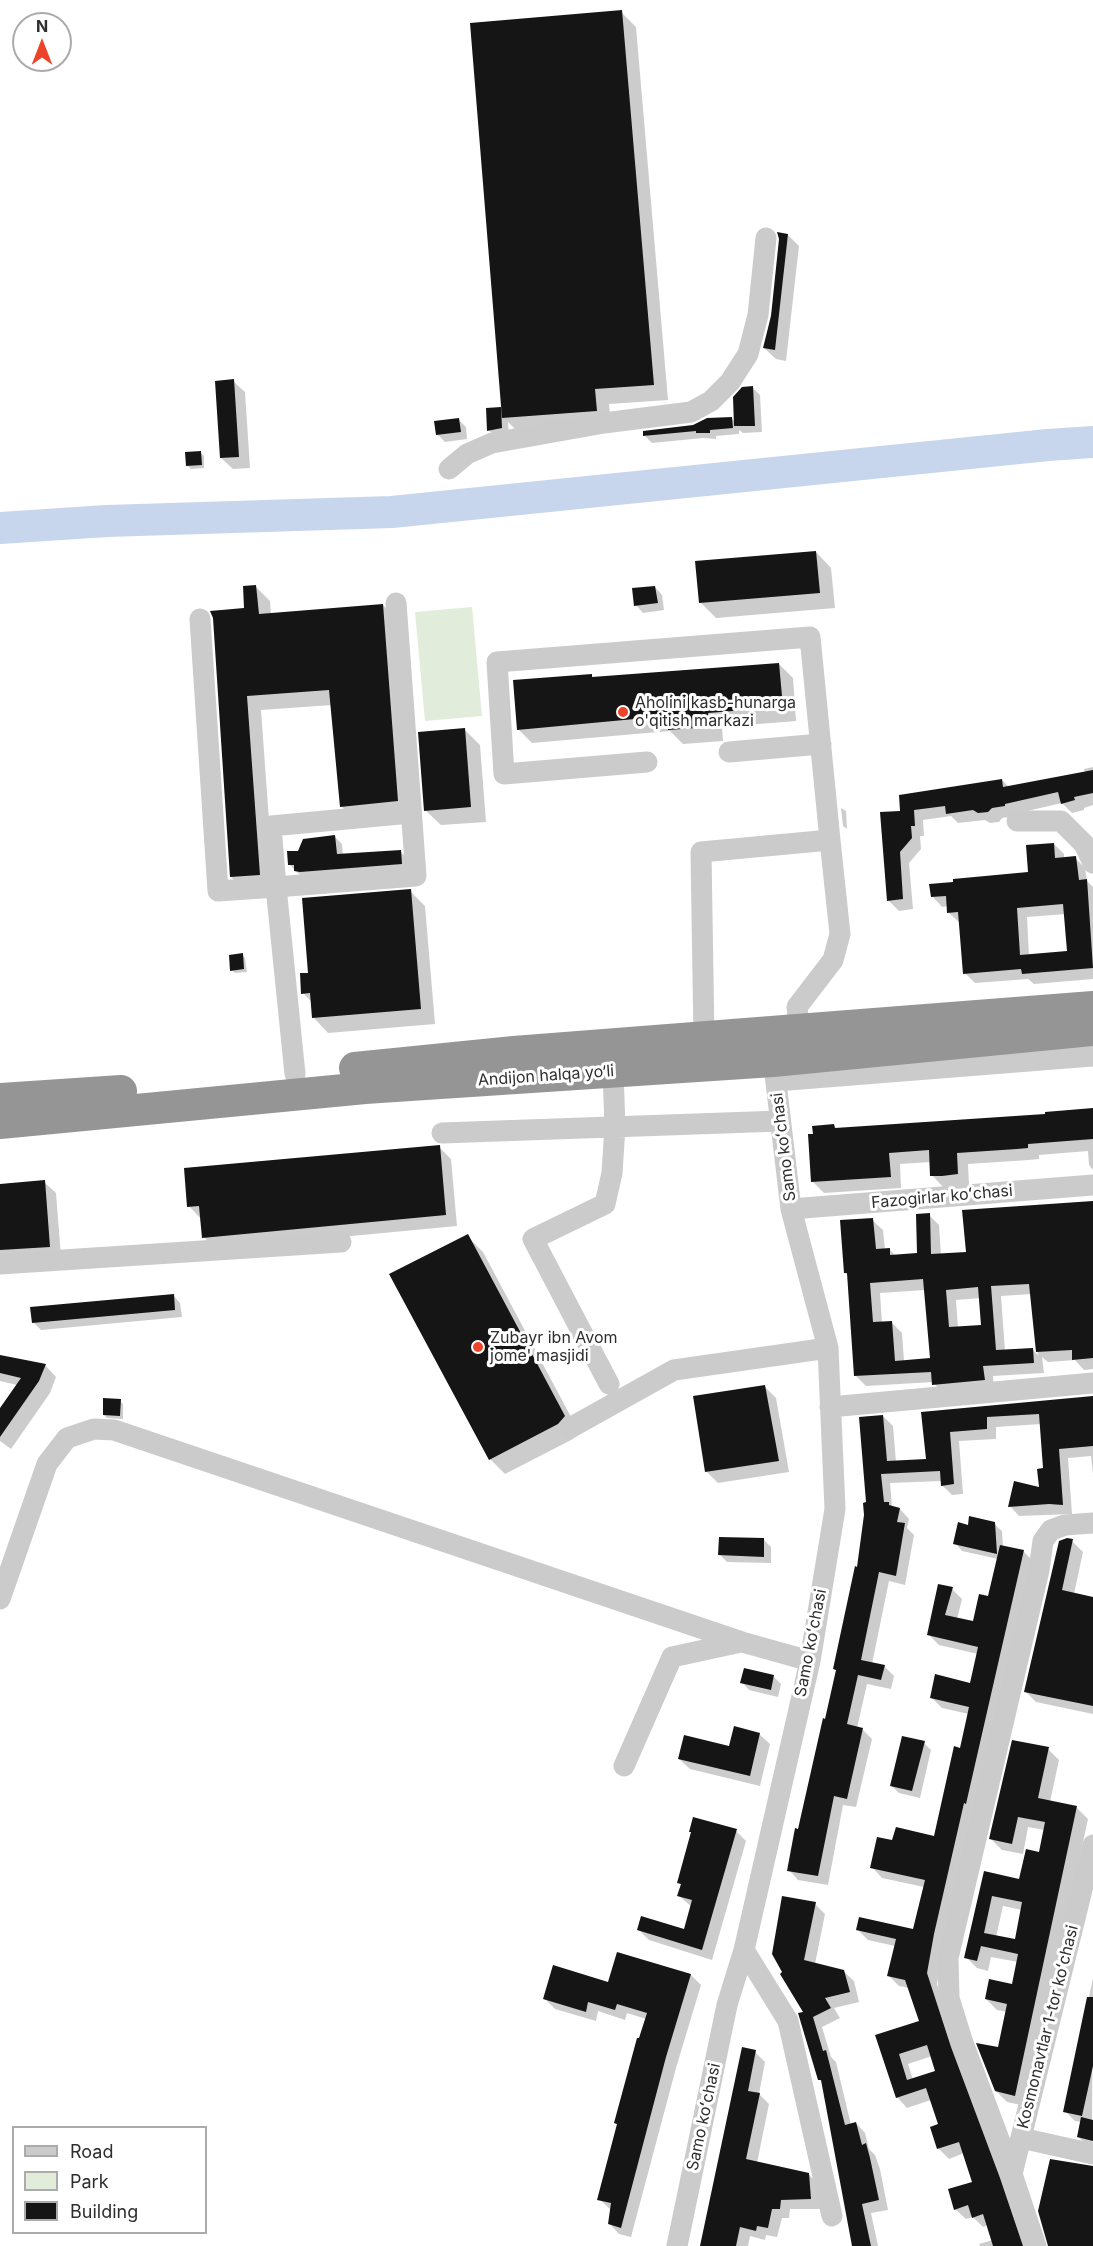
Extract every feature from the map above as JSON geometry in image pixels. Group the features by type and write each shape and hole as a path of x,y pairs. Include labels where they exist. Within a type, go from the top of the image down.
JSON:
{"highway":[{"name":"Andijon halqa yo‘li","path":"0,1123 365,1088 613,1071 780,1051 1093,1007"},
{"name":"Andijon halqa yo‘li","path":"0,1099 124,1091 514,1053 704,1039 780,1051 1093,1030"}],"street":[{"path":"449,469 467,454 492,443 604,423 691,412 711,401 730,382 748,354 758,315 766,238"},
{"path":"200,619 218,891 416,876 396,603"},
{"name":"Samo koʻchasi","path":"647,762 504,774 497,662 810,637 840,934 833,960 797,1007 780,1051 780,1121 791,1209 828,1348 835,1509 810,1661 744,1950 728,2005 677,2246"},
{"path":"729,752 821,744"},
{"path":"295,1074 271,826 411,813"},
{"path":"1017,822 1061,822 1084,844 1093,863"},
{"path":"704,1039 701,852 830,840"},
{"path":"780,1051 1093,1056"},
{"path":"609,1384 533,1239 605,1204 612,1173 615,1127 613,1071"},
{"path":"442,1133 780,1121"},
{"name":"Fazogirlar koʻchasi","path":"791,1209 1093,1185"},
{"path":"0,1264 340,1242"},
{"path":"570,1428 674,1370 828,1348"},
{"path":"830,1407 1093,1383"},
{"path":"0,1599 47,1464 68,1438 94,1429 114,1431 742,1642 810,1661"},
{"path":"1036,2246 949,1998 948,1958 1036,1582 1043,1541 1051,1530 1058,1527 1093,1523"},
{"path":"624,1766 672,1658 742,1642"},
{"name":"Kosmonavtlar 1-tor koʻchasi","path":"1012,2174 1093,1845"},
{"path":"744,1950 788,2021 832,2216"},
{"path":"1021,2138 1093,2154"}],"green space":[{"path":"472,607 482,716 425,721 415,612"}],"building":[{"path":"622,10 654,385 595,389 597,411 502,418 470,23"},
{"path":"777,232 788,234 775,350 763,348 771,316 779,239"},
{"path":"234,379 239,457 220,458 215,381"},
{"path":"753,386 755,426 734,426 733,397 742,387"},
{"path":"501,407 502,428 487,431 486,408"},
{"path":"732,417 733,428 710,430 710,433 696,433 696,431 643,436 643,431 693,425 707,418"},
{"path":"459,418 461,432 436,435 434,421"},
{"path":"201,451 202,465 186,466 185,452"},
{"path":"816,551 820,593 699,603 695,561"},
{"path":"256,585 259,614 383,604 398,801 340,807 329,690 247,696 260,875 230,877 213,618 210,611 244,608 243,586"},
{"path":"655,586 658,603 634,606 632,588"},
{"path":"779,663 783,707 708,713 709,727 668,730 667,716 517,730 513,680 592,674 592,677"},
{"path":"465,728 471,807 424,811 418,732"},
{"path":"1093,770 1093,793 1074,797 1075,800 1061,804 1058,792 1005,804 1005,806 992,808 988,812 978,813 973,810 946,814 945,806 914,810 915,826 911,826 912,838 900,852 903,899 887,901 880,812 900,811 899,795 1002,779 1003,787"},
{"path":"335,835 337,854 401,850 402,864 300,872 294,871 294,865 288,865 287,851 298,851 303,839"},
{"path":"1054,843 1055,858 1076,856 1079,880 1087,879 1093,968 1022,974 1021,969 963,974 958,912 947,913 946,896 931,897 929,884 953,882 953,879 1028,872 1026,845","holes":["1063,904 1067,951 1020,955 1017,908"]},
{"path":"411,889 421,1009 312,1018 310,993 301,994 300,973 308,973 302,898"},
{"path":"243,953 244,969 230,971 229,955"},
{"path":"1093,1108 1093,1139 1028,1144 1028,1148 957,1153 958,1174 942,1176 930,1176 929,1150 889,1153 891,1177 811,1182 808,1134 813,1134 812,1126 834,1124 835,1128 1045,1114 1045,1112"},
{"path":"440,1145 446,1215 202,1238 199,1206 187,1207 184,1168"},
{"path":"45,1180 50,1247 0,1250 0,1184"},
{"path":"1093,1201 1093,1358 1072,1360 1072,1350 1036,1352 1029,1284 991,1286 996,1350 1033,1348 1034,1363 983,1366 985,1380 932,1385 931,1372 854,1376 847,1273 844,1273 840,1220 873,1218 876,1249 890,1248 890,1255 917,1253 916,1214 930,1213 931,1254 966,1252 962,1210","holes":["923,1279 930,1358 895,1361 892,1321 873,1322 870,1283","978,1287 981,1325 949,1327 946,1290"]},
{"name":"Zubayr ibn Avom jome' masjidi","path":"468,1234 565,1416 558,1424 489,1460 389,1274"},
{"path":"174,1294 175,1310 32,1323 30,1307"},
{"path":"0,1355 46,1364 39,1381 0,1437 0,1408 21,1378 0,1373"},
{"path":"765,1385 779,1461 705,1472 693,1396"},
{"path":"1093,1396 1093,1446 1059,1449 1063,1505 1008,1507 1014,1481 1039,1487 1037,1469 1043,1468 1039,1414 987,1417 987,1429 950,1432 954,1484 941,1486 940,1471 881,1474 884,1502 900,1508 897,1522 905,1523 896,1576 879,1572 861,1660 885,1665 881,1680 858,1675 847,1724 863,1728 847,1799 834,1796 818,1876 787,1871 795,1828 798,1829 823,1718 825,1719 836,1670 833,1669 855,1566 857,1567 864,1515 863,1503 866,1502 859,1417 883,1415 887,1461 926,1459 921,1412"},
{"path":"103,1398 121,1399 120,1416 103,1415"},
{"path":"969,1516 995,1522 997,1554 953,1544 958,1522 968,1525"},
{"path":"719,1537 764,1538 764,1557 718,1555"},
{"path":"1067,1538 1073,1539 1062,1590 1093,1597 1093,1706 1024,1692 1059,1541"},
{"path":"1000,1545 1024,1550 966,1804 964,1803 927,1973 951,2047 1023,2246 993,2246 983,2214 972,2218 968,2205 954,2210 948,2189 972,2182 959,2142 937,2149 930,2127 938,2124 926,2088 896,2098 875,2035 919,2021 905,1980 887,1976 896,1939 856,1930 859,1917 913,1929 925,1880 870,1868 877,1837 892,1840 896,1827 934,1836 954,1746 960,1748 969,1707 930,1698 935,1674 970,1683 978,1647 927,1635 938,1584 953,1587 945,1615 973,1621 979,1594 988,1596","holes":["927,2045 935,2071 907,2080 899,2054"]},
{"path":"744,1668 774,1675 771,1690 740,1683"},
{"path":"734,1726 760,1733 750,1776 678,1759 684,1735 729,1746"},
{"path":"902,1736 925,1741 912,1791 890,1786"},
{"path":"1012,1740 1049,1747 1038,1798 1077,1806 1015,2096 995,2091 976,2043 998,2047 1007,2004 985,1999 989,1979 1012,1984 1018,1954 981,1946 977,1961 964,1958 984,1871 1019,1879 1026,1849 1039,1852 1045,1822 1018,1817 1012,1844 989,1839","holes":["992,1896 1022,1902 1015,1939 984,1933"]},
{"path":"693,1817 737,1829 702,1950 637,1930 641,1916 684,1929 692,1900 677,1896 681,1884 677,1883"},
{"path":"782,1896 816,1902 804,1960 844,1970 850,1992 825,1998 831,2008 813,2017 823,2051 826,2050 845,2125 856,2122 862,2145 866,2143 870,2158 879,2200 862,2204 871,2246 852,2246 821,2080 818,2080 798,2013 803,2012 780,1974 782,1972 772,1954"},
{"path":"617,1952 691,1974 666,2057 621,2228 608,2224 611,2203 597,2200 617,2124 614,2123 637,2038 639,2038 647,2013 617,2004 615,2010 588,2002 586,2012 543,1999 553,1965 608,1982"},
{"path":"1087,1997 1093,1997 1093,2066 1082,2116 1063,2112"},
{"path":"742,2047 756,2050 748,2091 760,2093 746,2159 809,2173 811,2199 781,2200 780,2209 772,2209 768,2228 757,2226 756,2231 740,2227 736,2246 700,2246"},
{"path":"1081,2117 1093,2120 1093,2141 1077,2137"},
{"path":"1050,2159 1093,2166 1093,2246 1048,2246 1038,2211"}],"waterway":[{"path":"0,528 107,521 392,512 1093,442"}],"place":[{"name":"Aholini kasb-hunarga o'qitish markazi","path":"623,712"},
{"name":"Zubayr ibn Avom jome' masjidi","path":"478,1347"}]}
